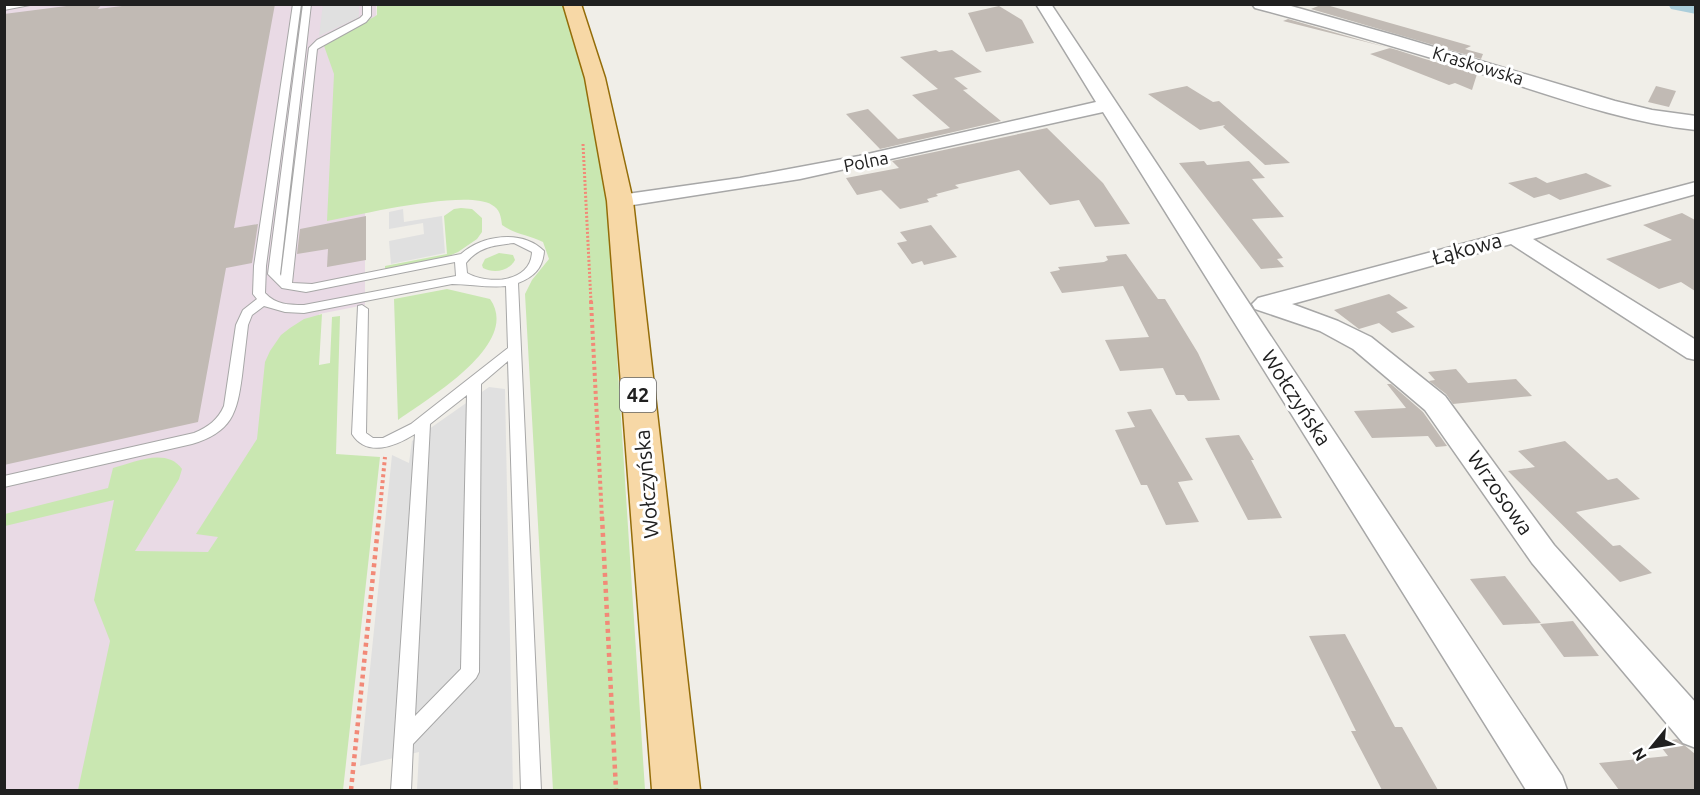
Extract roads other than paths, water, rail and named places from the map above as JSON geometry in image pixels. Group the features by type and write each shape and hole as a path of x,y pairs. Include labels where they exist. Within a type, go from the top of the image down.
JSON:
{"main road":[{"name":"Wołczyńska","path":"572,4 584,36 604,109 620,201 676,790"}],"street":[{"name":"Wołczyńska","path":"1044,4 1109,106 1253,307 1548,790"},
{"name":"Kraskowska","path":"1261,4 1385,36 1605,104 1692,125"},
{"name":"Polna","path":"620,201 702,191 852,165 1095,107 1109,106"},
{"name":"Łąkowa","path":"1253,307 1695,188"},
{"path":"1513,236 1695,352"},
{"name":"Wrzosowa","path":"1253,307 1329,326 1362,343 1435,403 1543,554 1695,731"}],"lane":[{"path":"4,8 32,4"},
{"path":"297,4 258,294 264,300 284,309 304,309 452,280 466,280 485,285 512,281 530,272 537,264 538,251 533,246 513,240 480,246 464,257 312,288 286,286 279,282 274,274 307,4"},
{"path":"286,286 313,48 320,42 363,21 367,16 367,4"},
{"path":"464,257 459,269 466,280"},
{"path":"512,281 531,790"},
{"path":"4,482 192,439 218,427 226,419 231,406 245,318 264,300"},
{"path":"362,309 358,434 364,441 372,444 397,439 423,422 514,349"},
{"path":"404,740 470,672 474,380"},
{"path":"401,790 423,422"}],"waterway":[{"path":"1679,4 1696,7"}]}
